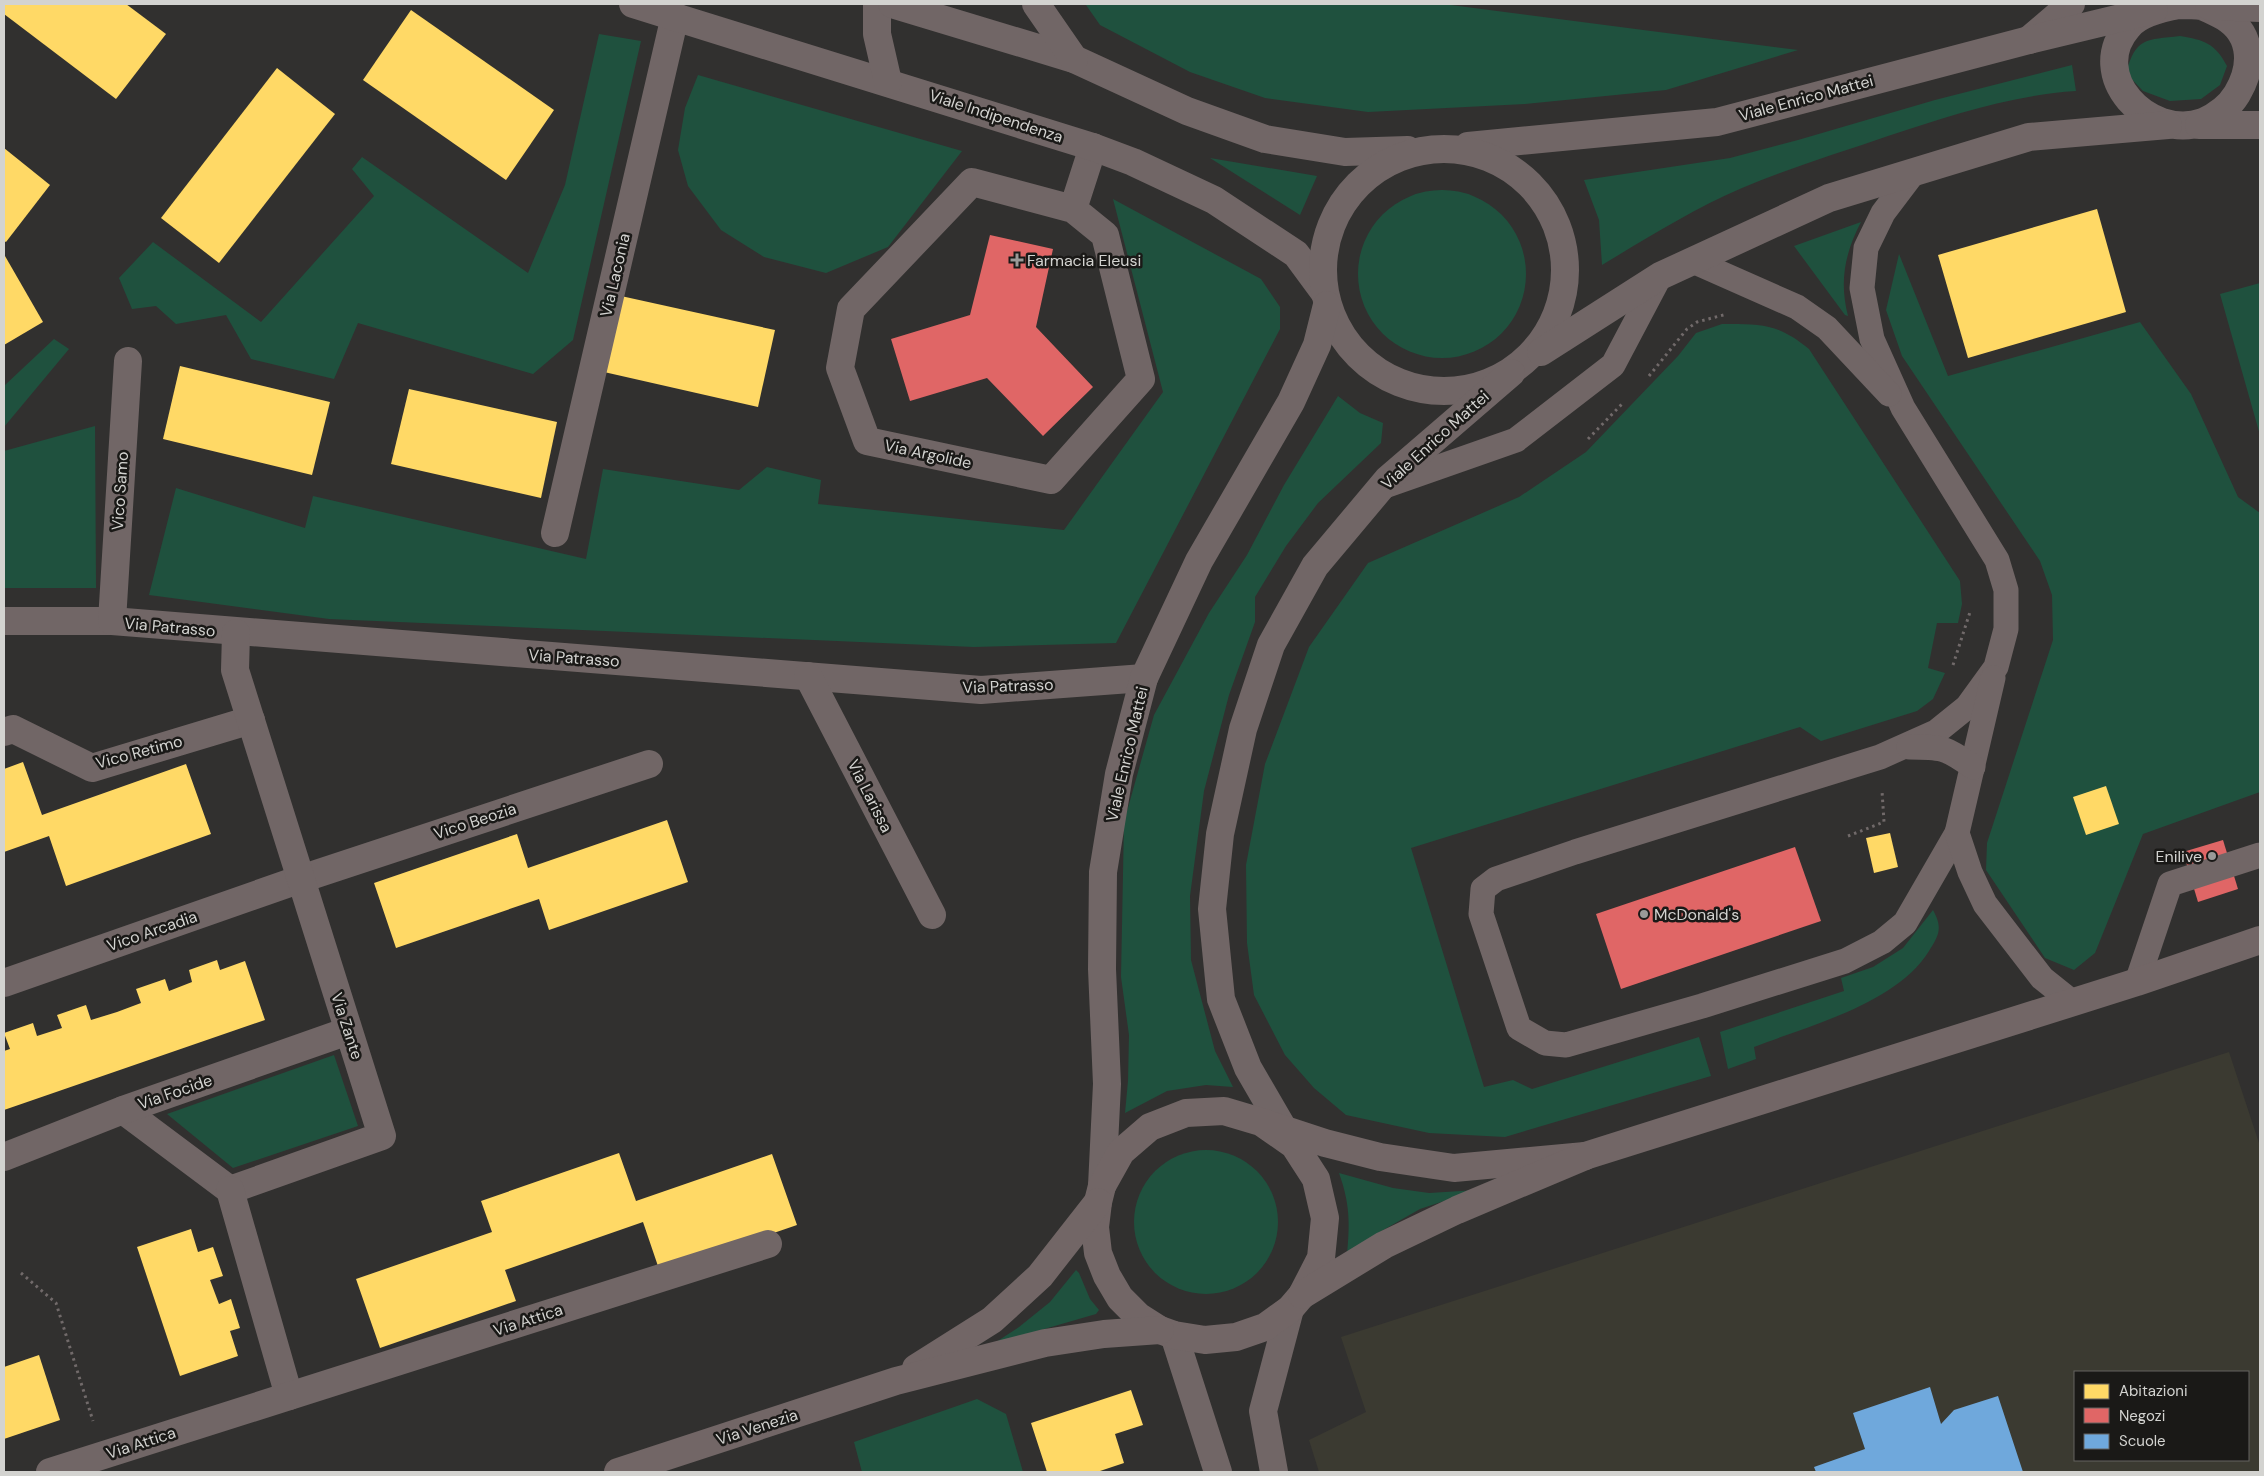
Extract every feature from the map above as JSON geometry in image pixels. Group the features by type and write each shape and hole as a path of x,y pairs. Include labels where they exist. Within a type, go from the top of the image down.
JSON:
{"main road":[{"path":"896,1381 1045,1343 1104,1334 1167,1333 1205,1340 1236,1338 1265,1327 1296,1301 1384,1245 1457,1210 1586,1156 2136,982 2260,940"},
{"path":"896,1381 992,1320 1040,1276 1100,1194 1121,1152 1150,1127 1186,1113 1224,1111 1279,1132 1380,1157 1454,1168 1586,1156"},
{"path":"1279,1132 1316,1179 1325,1218 1321,1258 1296,1301"},
{"path":"1100,1194 1095,1227 1098,1253 1107,1276 1120,1298 1138,1316 1167,1333"},
{"name":"Via Venezia","path":"618,1472 896,1381"}],"street":[{"name":"Viale Indipendenza","path":"633,4 888,82 1093,147 1133,162 1214,200 1296,254 1325,298"},
{"path":"878,4 876,34 888,82"},
{"path":"892,4 1074,59 1187,111 1265,140 1345,152 1439,149 1498,160 1537,189 1560,231 1567,278 1555,324 1518,368 1468,391 1423,391 1381,376 1347,345 1325,298 1323,253 1335,216 1358,184 1390,161 1439,149"},
{"path":"1036,4 1074,59"},
{"path":"2029,40 2071,4"},
{"path":"2179,5 2244,6 2243,34 2247,52 2247,69 2242,86 2233,101 2216,117 2180,125 2145,116 2130,103 2119,86 2110,24 2128,26 2154,10 2179,5"},
{"path":"2203,6 2232,20 2243,34"},
{"name":"Via Laconia","path":"555,534 675,16"},
{"name":"Viale Enrico Mattei","path":"1439,149 1717,122 2029,40 2110,24"},
{"name":"Viale Enrico Mattei","path":"1279,1132 1248,1068 1221,999 1212,909 1220,834 1243,729 1272,645 1315,566 1388,479 1518,368 1660,276 1829,198 2029,137 2180,125 2260,125"},
{"path":"1073,209 1093,147"},
{"name":"Via Argolide","path":"972,182 1073,209 1105,235 1141,379 1050,480 868,441 840,368 851,309 972,182"},
{"name":"Viale Enrico Mattei","path":"1100,1194 1107,1084 1102,970 1103,872 1119,774 1144,678 1199,561 1291,402 1317,345 1325,298"},
{"name":"Vico Samo","path":"112,621 128,361"},
{"name":"Via Patrasso","path":"4,621 112,621 236,633 980,690 1144,678"},
{"name":"Via Zante","path":"230,1190 382,1136 235,670 236,633"},
{"name":"Via Larissa","path":"808,676 932,915"},
{"name":"Vico Retimo","path":"4,732 13,729 92,768 251,720"},
{"name":"Vico Beozia","path":"301,879 650,764"},
{"name":"Vico Arcadia","path":"4,983 301,879"},
{"name":"Via Focide","path":"4,1157 123,1110 348,1031"},
{"path":"123,1110 230,1190 289,1396"},
{"name":"Via Attica","path":"50,1472 768,1244"},
{"path":"1274,1472 1264,1411 1296,1301"},
{"path":"1167,1333 1218,1472"}],"lane":[{"path":"1914,172 1883,213 1866,248 1862,288 1872,339 1903,408 1997,560 2006,590 2006,629 1957,833 1905,923 1882,942 1845,961 1702,1006 1566,1045 1546,1043 1519,1028 1481,914 1483,889 1496,879 1575,852 1880,757 1936,732 1967,707 1996,667"},
{"path":"1693,261 1797,307 1827,328 1903,408"},
{"path":"1382,486 1516,440 1613,365 1660,276"},
{"path":"1901,747 1940,747 1959,757 1973,768"},
{"path":"1957,833 1970,872 1984,904 2042,978 2072,1002"},
{"path":"2136,982 2170,884 2260,855"}],"path":[{"path":"1646,379 1697,322 1727,314 1737,314"},
{"path":"1588,440 1627,400"},
{"path":"1951,670 1972,608"},
{"path":"21,1273 56,1303 104,1455"}],"shaded area":[{"path":"2229,1052 2260,1146 2260,1472 1319,1472 1309,1440 1366,1412 1341,1337"}],"green space":[{"path":"1443,4 1798,50 1666,90 1525,104 1368,112 1265,98 1190,72 1100,25 1086,5"},
{"path":"599,34 641,41 573,340 533,374 358,323 334,379 251,359 226,315 176,324 156,306 132,309 119,278 153,242 261,322 374,196 352,169 362,157 528,273 565,185"},
{"path":"2180,36 2202,41 2213,47 2223,58 2227,66 2220,85 2201,99 2170,101 2143,91 2126,73 2134,53 2144,42"},
{"path":"2072,65 2076,91 2028,97 1957,114 1778,174 1706,205 1670,224 1602,265 1599,220 1584,180 1730,158 1935,100"},
{"path":"698,75 962,151 888,247 826,273 764,257 721,230 688,186 678,150 685,108"},
{"path":"1210,158 1317,176 1300,215"},
{"path":"1442,190 1466,194 1481,200 1489,204 1507,221 1512,227 1522,250 1526,274 1522,298 1516,313 1512,321 1495,339 1489,344 1466,354 1442,358 1418,354 1403,348 1395,344 1377,327 1372,321 1362,298 1358,274 1362,250 1368,235 1372,227 1389,209 1395,204 1418,194"},
{"path":"1113,199 1261,279 1280,307 1280,329 1116,643 974,647 329,619 149,595 176,488 305,528 313,496 586,559 603,469 739,490 767,467 821,480 818,504 1064,530 1163,392"},
{"path":"1861,222 1847,256 1845,268 1844,291 1848,316 1845,315 1794,246"},
{"path":"1899,254 1948,376 2140,322 2191,394 2238,497 2260,513 2260,792 2143,834 2095,953 2074,970 2045,958 1986,870 1987,843 2053,640 2052,595 2040,561 1902,356 1886,310"},
{"path":"2260,283 2260,435 2220,294"},
{"path":"1722,324 1748,324 1768,327 1787,334 1809,349 1960,581 1962,604 1958,623 1937,623 1928,668 1945,673 1933,699 1917,711 1821,741 1800,727 1411,848 1484,1087 1513,1080 1532,1089 1699,1037 1711,1076 1505,1137 1429,1133 1346,1115 1314,1088 1285,1055 1254,995 1247,943 1246,865 1265,764 1309,647 1368,563 1519,497 1586,452 1678,356 1696,333"},
{"path":"54,339 69,349 4,427 4,386"},
{"path":"1338,396 1360,413 1383,423 1381,443 1318,503 1286,546 1255,597 1255,622 1229,695 1204,791 1190,896 1191,960 1215,1051 1233,1087 1206,1085 1167,1091 1125,1113 1129,1035 1121,977 1124,822 1154,715 1209,613 1247,555 1284,485"},
{"path":"95,426 96,588 4,588 4,451"},
{"path":"1933,910 1939,927 1935,940 1929,951 1914,969 1896,985 1850,1011 1754,1047 1756,1059 1728,1069 1720,1032 1844,991 1841,978 1873,967 1903,948"},
{"path":"334,1055 358,1126 233,1168 167,1114"},
{"path":"1206,1150 1233,1156 1246,1162 1257,1171 1266,1182 1272,1195 1278,1222 1272,1249 1266,1262 1257,1273 1246,1282 1233,1288 1206,1294 1179,1288 1166,1282 1155,1273 1146,1262 1140,1249 1134,1222 1140,1195 1146,1182 1155,1171 1166,1162 1179,1156"},
{"path":"1339,1173 1393,1188 1429,1193 1477,1190 1420,1209 1378,1233 1347,1255 1348,1214"},
{"path":"1076,1270 1090,1299 1099,1310 1096,1314 993,1344 1019,1327 1050,1302"},
{"path":"977,1399 1006,1414 1023,1472 862,1472 854,1442"}],"building: Abitazioni":[{"path":"4,4 126,4 166,34 116,99 4,14"},
{"path":"411,10 554,110 506,180 363,80"},
{"path":"277,68 335,114 219,263 161,218"},
{"path":"4,148 50,185 6,242 4,241"},
{"path":"2097,209 2126,312 1968,358 1938,255"},
{"path":"4,257 43,322 4,345"},
{"path":"621,296 775,330 758,407 604,372"},
{"path":"180,366 330,402 312,475 163,439"},
{"path":"409,389 557,422 541,498 391,464"},
{"path":"23,762 42,815 186,764 211,834 66,886 49,836 4,852 4,769"},
{"path":"2106,786 2119,824 2086,835 2073,797"},
{"path":"667,820 688,882 549,930 539,899 396,948 374,883 517,834 528,868"},
{"path":"1890,833 1898,867 1874,873 1866,838"},
{"path":"217,960 220,970 245,961 265,1020 4,1110 4,1051 10,1049 4,1033 33,1023 37,1036 62,1028 57,1015 86,1005 91,1020 117,1012 141,1003 136,989 165,979 169,991 192,982 189,970"},
{"path":"619,1153 636,1201 772,1154 797,1225 660,1272 643,1222 505,1270 516,1301 380,1348 356,1279 492,1232 481,1201"},
{"path":"191,1229 198,1252 213,1247 223,1276 210,1280 219,1304 231,1299 240,1328 230,1331 238,1356 180,1376 137,1247"},
{"path":"39,1355 60,1420 4,1439 4,1367"},
{"path":"1131,1390 1143,1425 1115,1434 1124,1463 1097,1472 1047,1472 1031,1423"}],"building: Negozi":[{"path":"990,235 1053,249 1036,327 1093,387 1043,436 987,378 910,401 891,339 970,315"},
{"path":"2223,840 2238,889 2198,902 2183,852"},
{"path":"1795,847 1821,921 1621,989 1596,914"}],"building: Scuole":[{"path":"1930,1387 1941,1424 1954,1410 1998,1396 2023,1472 1816,1472 1814,1467 1865,1449 1853,1413"}],"place":[{"name":"Farmacia Eleusi","path":"1017,260"},
{"name":"Enilive","path":"2212,856"},
{"name":"McDonald's","path":"1644,914"}]}
